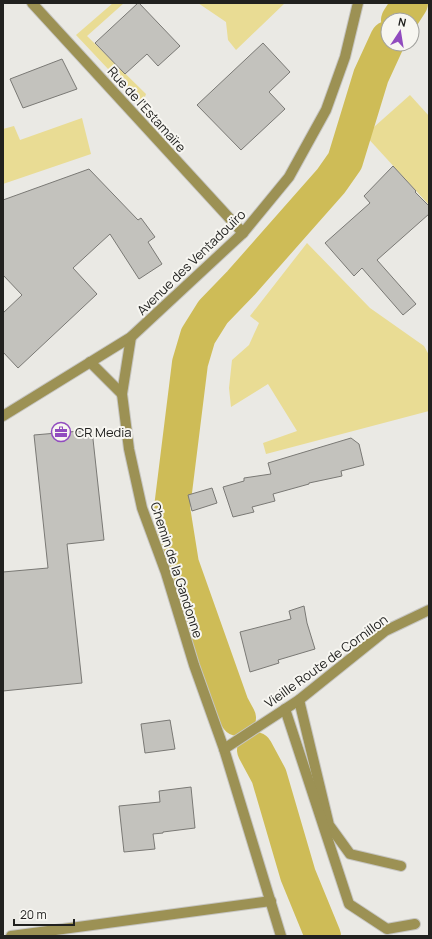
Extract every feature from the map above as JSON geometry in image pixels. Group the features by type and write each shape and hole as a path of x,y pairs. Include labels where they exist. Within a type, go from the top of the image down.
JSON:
{"street":[{"name":"Rue de l'Estamaïre","path":"32,3 243,233"},
{"name":"Avenue des Ventadouïro","path":"3,416 131,337 243,233 289,177 326,110 345,57 358,3"},
{"name":"Chemin de la Gandonne","path":"131,337 122,394 129,449 142,508 166,573 194,665 224,749"},
{"path":"90,362 122,394"},
{"name":"Vieille Route de Cornillon","path":"224,749 299,700 385,631 429,610"},
{"path":"299,700 329,825 350,854 401,866"},
{"path":"285,709 350,904 387,929 415,924"},
{"path":"224,749 282,936"},
{"path":"11,936 271,901"}],"shaded area":[{"path":"113,3 124,3 87,36 146,94 142,105 76,35"},
{"path":"198,3 285,3 236,50 228,40 226,22"},
{"path":"410,95 429,116 429,205 365,135"},
{"path":"82,118 91,154 3,184 3,129 14,126 20,140"},
{"path":"307,243 370,308 424,346 429,355 429,411 266,454 263,443 297,431 268,384 231,407 229,388 232,360 249,345 259,323 250,316"}],"building":[{"path":"138,3 180,46 158,66 147,54 125,74 95,43"},
{"path":"263,43 290,72 269,92 285,109 241,150 197,105"},
{"path":"62,59 77,89 23,108 10,79"},
{"path":"393,166 429,206 429,214 377,260 416,304 403,315 362,268 354,276 325,243 370,203 364,196"},
{"path":"89,169 138,220 141,218 155,237 148,242 162,264 139,279 110,234 73,268 97,294 18,368 3,352 3,313 22,295 3,275 3,200"},
{"path":"92,430 104,540 67,544 82,683 3,691 3,572 48,568 34,435"},
{"path":"351,438 359,444 364,465 341,471 342,476 309,483 273,494 275,501 252,507 254,512 233,517 223,487 244,481 244,478 271,474 268,463"},
{"path":"212,488 217,503 192,511 188,495"},
{"path":"304,606 307,623 315,649 278,660 279,663 250,672 240,632 291,619 289,611"},
{"path":"170,720 175,749 145,753 141,724"},
{"path":"191,787 195,828 153,834 155,849 124,852 119,806 160,802 159,791"}],"waterway":[{"path":"404,12 410,3"},
{"path":"238,718 231,705 181,564 172,508 190,363 198,336 213,312 241,283 331,181 345,161 371,76 382,52"},
{"path":"255,750 269,776 298,875 323,936"}],"place":[{"name":"CR Media","path":"61,432"}]}
